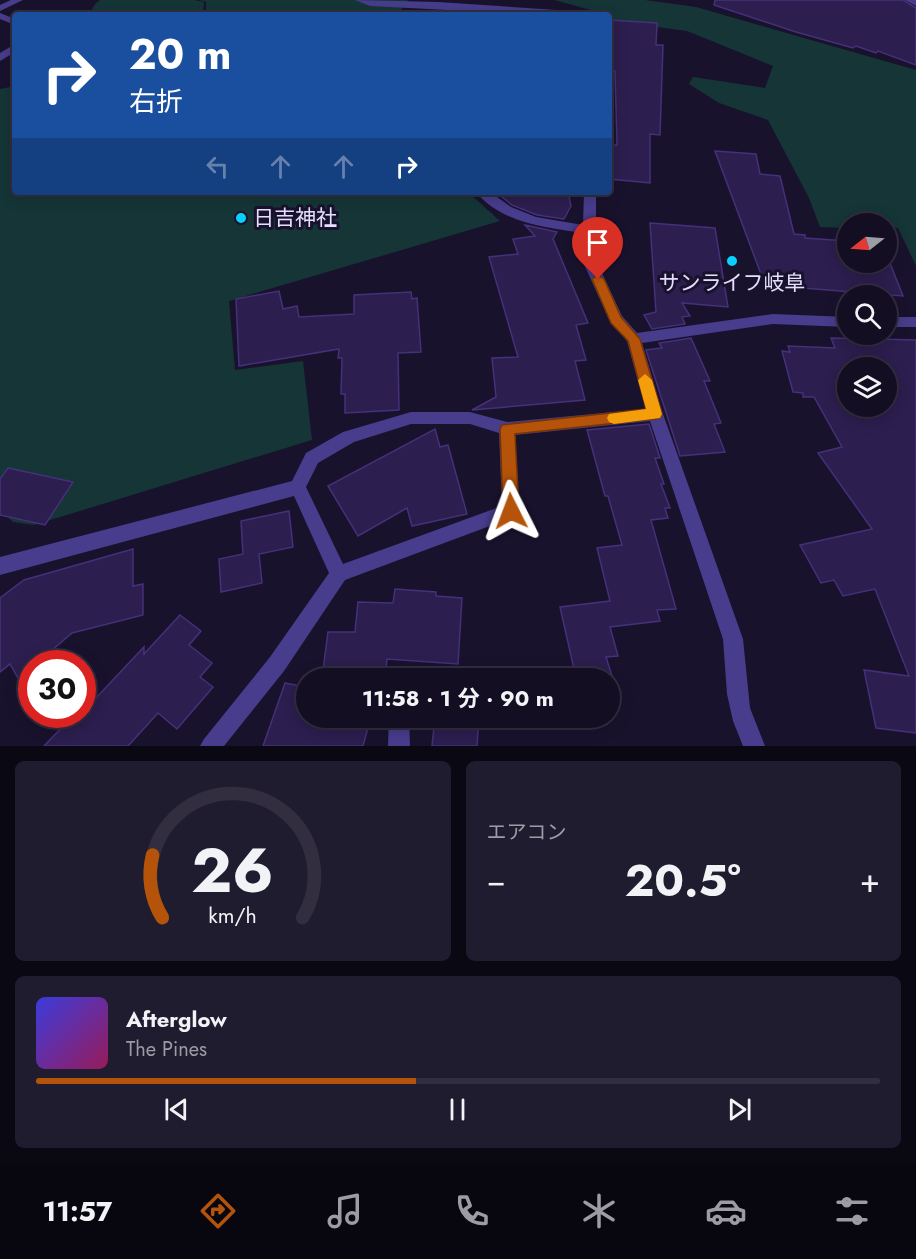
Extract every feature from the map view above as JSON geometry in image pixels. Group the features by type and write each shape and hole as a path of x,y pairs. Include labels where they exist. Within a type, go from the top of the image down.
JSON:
{"street":[{"path":"0,8 19,0"},
{"path":"359,0 540,12"},
{"path":"528,0 567,12"},
{"path":"909,0 916,3"},
{"path":"387,12 389,3"},
{"path":"486,195 495,204 534,222 591,230"},
{"path":"590,195 589,260 616,319 634,339 655,414 733,639 734,675 746,730 754,746"},
{"path":"634,339 774,320 837,322"},
{"path":"897,322 916,322"},
{"path":"0,566 298,487 312,458 349,437 411,418 470,418 507,429 655,414"},
{"path":"211,746 277,664 339,574 511,511 507,429"},
{"path":"298,487 339,574"},
{"path":"399,728 399,746"}],"green space":[{"path":"100,0 195,0 204,2 203,12 91,12"},
{"path":"199,0 408,0 400,12 206,12 206,2"},
{"path":"554,0 645,0 696,7 916,70 916,266 897,228 897,213 837,213 837,228 820,227 809,198 768,120 719,103 689,84 693,77 765,88 773,66 687,31 612,21 612,12 598,12"},
{"path":"12,87 12,195 471,195 500,221 229,301 235,370 303,361 312,440 34,525 13,522 0,510 0,89"}],"building":[{"path":"715,0 903,0 916,8 916,65 878,51 876,53 856,46 853,48 796,32 714,5"},
{"path":"612,20 657,23 656,45 663,45 660,135 650,134 650,183 612,179 612,145 617,145 615,71 612,71"},
{"path":"715,151 756,154 760,174 780,176 794,234 805,235 805,238 837,240 837,273 894,273 903,296 897,296 897,285 837,285 837,291 765,285"},
{"path":"500,195 569,195 571,206 564,219 537,215 512,205"},
{"path":"650,223 715,228 728,307 682,303 690,316 682,317 685,324 652,329 644,315 656,312"},
{"path":"525,225 557,232 553,239 588,323 576,325 586,360 575,361 585,400 472,410 496,397 492,358 518,357 489,257 518,254 513,239 535,236"},
{"path":"279,291 283,309 297,306 299,317 354,314 354,295 411,292 412,299 417,298 421,352 398,353 399,410 345,413 345,394 341,394 342,358 338,358 339,349 239,366 236,299"},
{"path":"691,338 710,381 704,381 721,423 714,424 725,452 680,456 646,350 662,348 659,343"},
{"path":"831,338 837,338 837,345 897,345 897,340 916,340 916,733 876,728 864,670 909,676 875,589 843,596 834,580 821,583 800,545 872,529 818,453 842,447 814,397 803,397 803,393 793,392 782,351 790,352 788,346 835,348"},
{"path":"649,424 660,458 655,458 664,484 661,484 670,508 665,508 668,518 651,520 676,609 657,610 660,621 610,627 618,656 606,657 609,668 574,668 560,607 610,601 597,548 622,545 608,496 605,496 587,430"},
{"path":"435,429 440,447 448,445 467,514 412,526 407,508 358,536 328,486"},
{"path":"8,468 73,482 45,525 0,515 0,479"},
{"path":"289,511 293,547 259,554 262,583 221,592 219,559 243,554 241,521"},
{"path":"133,549 133,586 143,584 143,615 72,633 52,650 18,650 18,678 10,664 0,672 0,598 24,580"},
{"path":"395,589 436,592 436,596 462,598 458,664 387,659 386,668 323,668 328,632 355,632 358,602 393,603"},
{"path":"180,615 201,631 189,645 212,663 200,677 213,687 177,729 158,713 128,746 44,746 61,728 96,728 96,698 144,647 144,654"},
{"path":"285,683 296,685 296,728 368,728 363,746 263,746"},
{"path":"434,728 478,728 477,746 432,746"}],"slow traffic":[{"path":"614,418 655,414 645,380"}],"place":[{"name":"日吉神社","path":"241,218"},
{"name":"サンライフ岐阜","path":"732,261"}],"route":[{"path":"511,511 507,429 655,414 634,339 616,319 598,279"}]}
